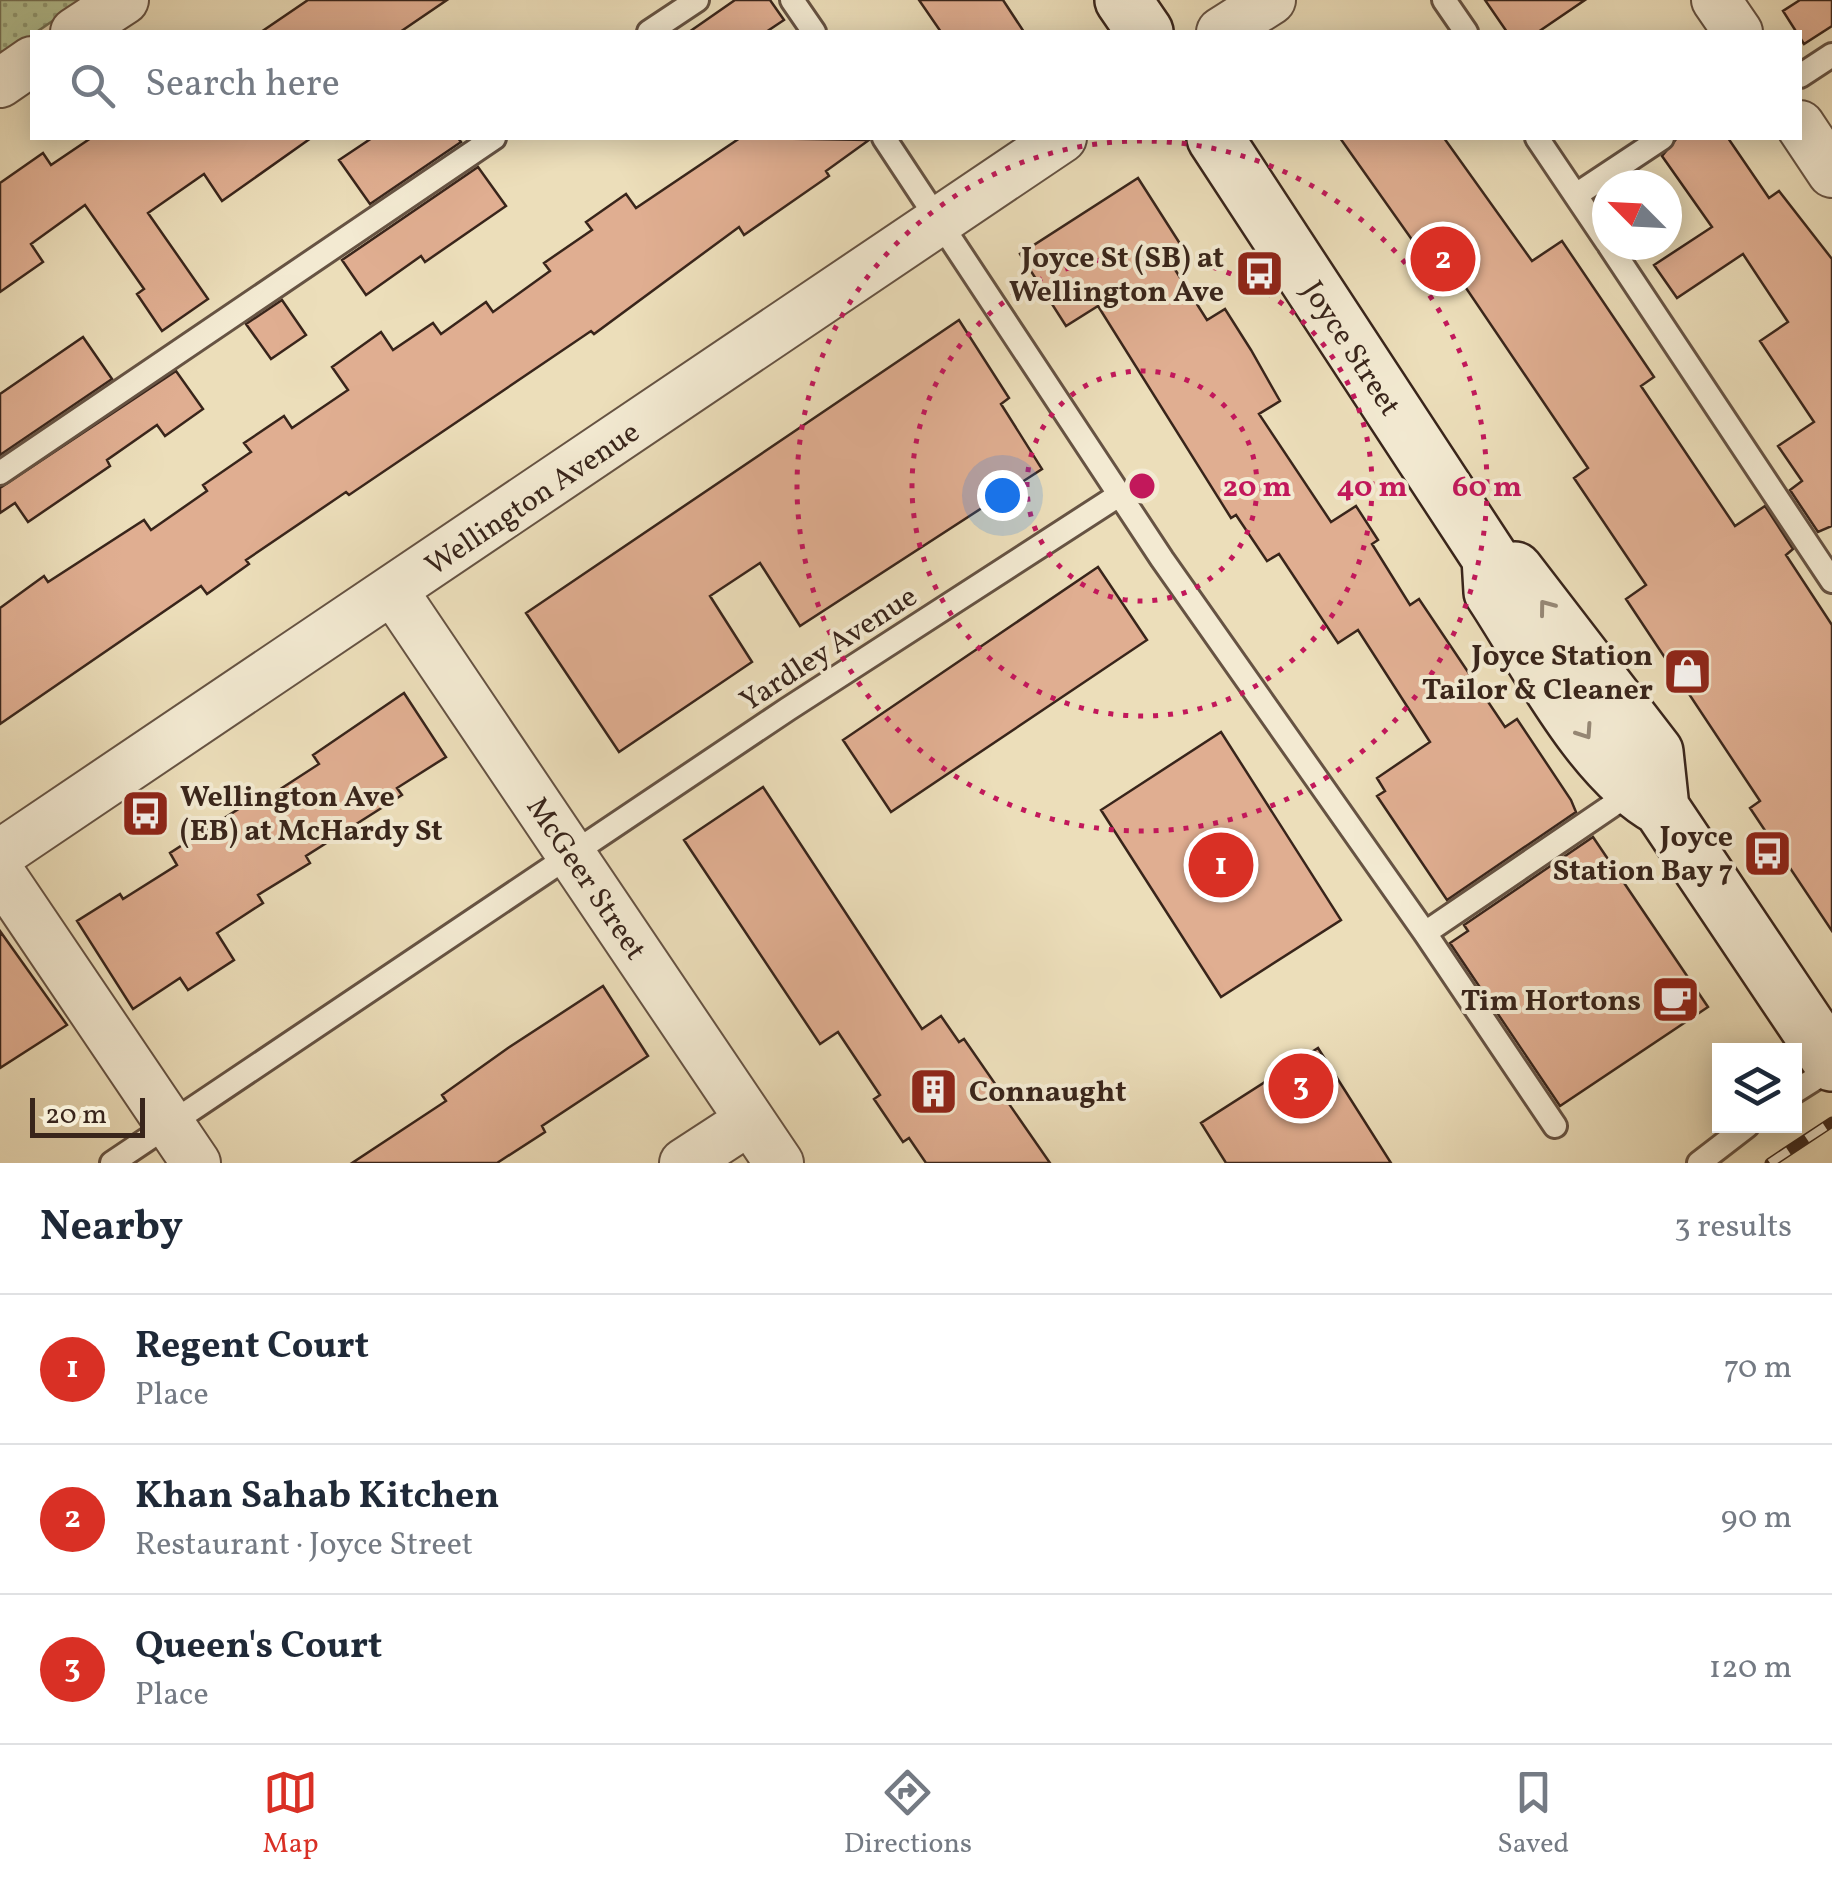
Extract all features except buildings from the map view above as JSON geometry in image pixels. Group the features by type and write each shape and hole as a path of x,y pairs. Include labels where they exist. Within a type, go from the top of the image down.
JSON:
{"main road":[{"path":"1122,0 1143,30"},
{"name":"Joyce Street","path":"1216,140 1490,558 1520,572 1655,752 1647,800 1832,1065"}],"street":[{"path":"78,30 124,0"},
{"path":"1224,30 1270,0"},
{"path":"1716,0 1737,30"},
{"path":"0,83 30,62"},
{"path":"1802,128 1832,174"},
{"name":"Wellington Avenue","path":"0,854 394,592 1059,140"},
{"name":"McGeer Street","path":"394,592 779,1163"},
{"path":"0,872 196,1163"},
{"path":"684,1163 750,1120"}],"lane":[{"path":"653,30 698,0"},
{"path":"792,0 813,30"},
{"path":"1444,0 1465,30"},
{"path":"1802,75 1832,55"},
{"path":"0,473 491,140"},
{"path":"885,140 1119,495 1555,1126"},
{"path":"1538,140 1592,220"},
{"path":"1576,195 1659,140"},
{"path":"1619,260 1832,581"},
{"name":"Yardley Avenue","path":"112,1163 570,854 1119,495"},
{"path":"1425,933 1647,800"},
{"path":"1802,1086 1832,1065"},
{"path":"1699,1163 1738,1133"}],"green space":[{"path":"0,0 83,0 39,30 30,30 30,36 6,53 0,51"}],"railway":[{"path":"1770,1163 1832,1122"}],"place":[{"name":"Khan Sahab Kitchen","path":"1443,259"},
{"name":"Joyce St (SB) at Wellington Ave","path":"1259,274"},
{"name":"Joyce Station Tailor & Cleaner","path":"1688,672"},
{"name":"Wellington Ave (EB) at McHardy St","path":"145,813"},
{"name":"Joyce Station Bay 7","path":"1768,853"},
{"name":"Regent Court","path":"1221,865"},
{"name":"Tim Hortons","path":"1676,1000"},
{"name":"Queen's Court","path":"1301,1086"},
{"name":"Connaught","path":"934,1091"}]}
